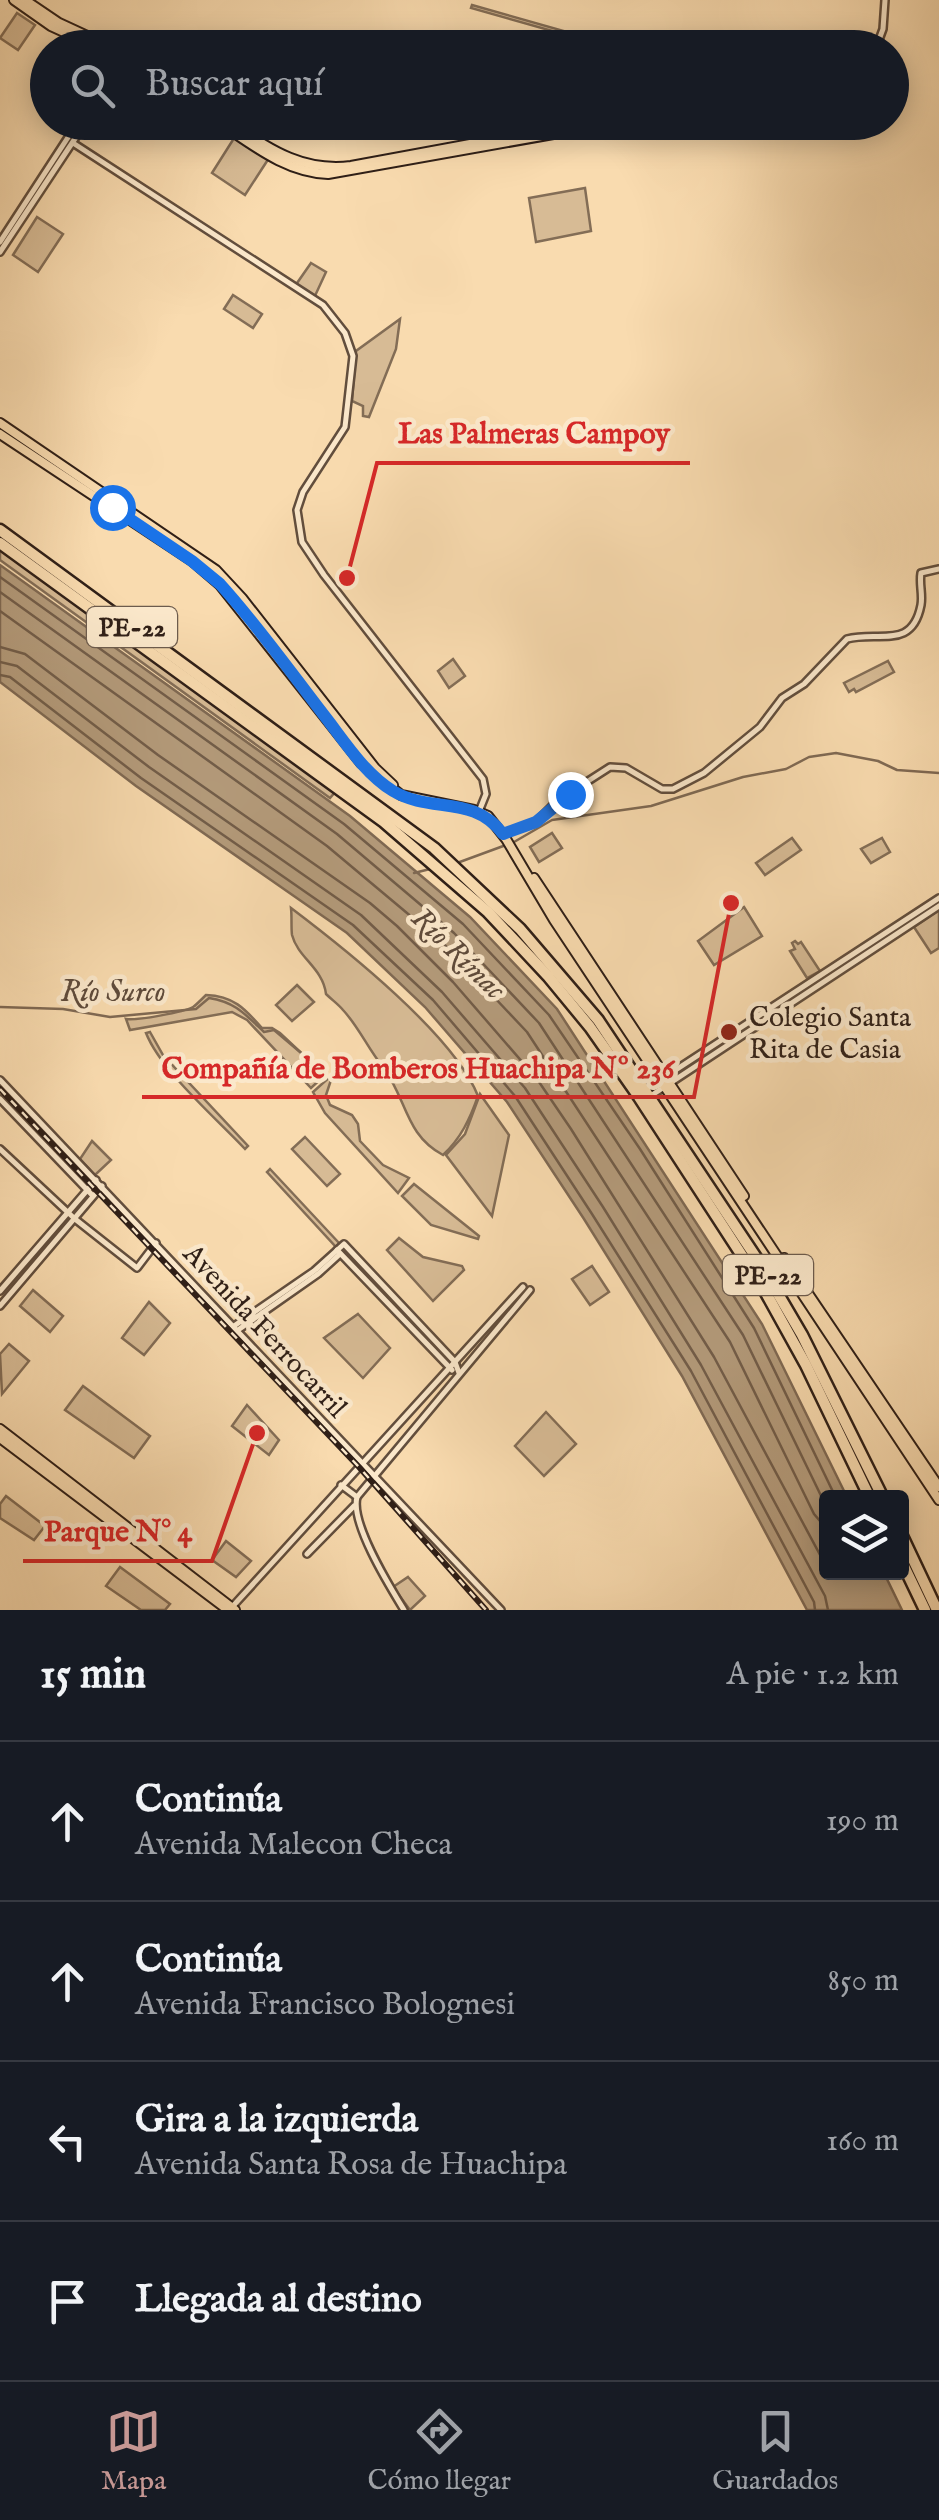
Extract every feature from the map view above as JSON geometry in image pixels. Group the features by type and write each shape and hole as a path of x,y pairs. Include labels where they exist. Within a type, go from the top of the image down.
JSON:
{"highway":[{"name":"PE-22","path":"0,530 436,857 446,874 548,976 647,1094 787,1329 866,1490"},
{"name":"PE-22","path":"0,543 369,811 458,868 520,928 598,1020 614,1052 696,1176 782,1298 879,1490"},
{"path":"909,1551 937,1610"},
{"path":"909,1577 925,1610"}],"main road":[{"path":"14,0 61,30"},
{"path":"25,0 74,30"},
{"path":"247,140 288,166 328,174 520,140"},
{"path":"256,140 282,157 324,168 491,140"},
{"path":"0,423 195,558 242,598 390,782 404,792 480,809 492,818 548,912 598,980 939,1499"},
{"path":"0,434 195,558 226,591 371,774 408,798 484,814 505,836"},
{"path":"821,1318 939,1487"},
{"path":"0,1429 232,1609"},
{"path":"0,1438 232,1609"}],"street":[{"path":"884,30 885,0"},
{"path":"0,242 70,140"},
{"path":"0,252 74,140"},
{"path":"72,144 323,305 346,332 353,356 348,421 299,500 298,534 324,576 483,779 486,794 480,809"},
{"path":"505,836 536,822 557,802 610,767 626,768 662,789 673,789 704,773 760,727 782,698 804,684 848,639 906,632 920,609 921,572 939,569"},
{"path":"647,1094 939,898"},
{"path":"665,1082 939,906"},
{"name":"Avenida Ferrocarril","path":"0,1080 501,1610"},
{"path":"0,1099 93,1196"},
{"path":"0,1149 137,1268 156,1243"},
{"path":"0,1291 96,1180"},
{"path":"0,1306 102,1186"},
{"path":"236,1328 345,1246 455,1362 459,1373"},
{"path":"339,1252 449,1368 459,1373"},
{"path":"232,1609 351,1474 526,1288 375,1474 354,1506 307,1554"},
{"path":"341,1485 357,1497"},
{"path":"354,1506 372,1551 404,1610"}],"shaded area":[{"path":"472,5 560,30 549,30 471,8"},
{"path":"17,13 35,25 18,50 0,38"},
{"path":"233,140 243,140 269,158 245,195 212,173"},
{"path":"585,188 591,231 536,242 529,198"},
{"path":"37,217 63,234 38,272 13,255"},
{"path":"311,263 326,272 314,298 295,286"},
{"path":"233,295 262,314 253,328 224,309"},
{"path":"400,319 396,349 369,417 363,416 363,406 352,401 356,351"},
{"path":"0,550 336,791 330,798 0,560"},
{"path":"453,659 465,676 449,688 438,671"},
{"path":"888,661 894,672 849,692 844,683"},
{"path":"552,833 562,848 539,862 530,847"},
{"path":"792,838 801,850 765,875 756,863"},
{"path":"882,838 890,852 871,863 861,849"},
{"path":"744,907 762,936 714,965 698,941"},
{"path":"291,908 395,994 465,1072 478,1096 464,1128 443,1155 421,1137 391,1079 349,1017 326,994 320,977 295,943"},
{"path":"939,910 939,948 931,953 914,927"},
{"path":"795,941 801,942 820,971 807,978 790,951 795,949"},
{"path":"297,985 314,1002 292,1021 276,1005"},
{"path":"206,995 238,1005 262,1028 280,1033 325,1075 311,1088 247,1020 232,1012 130,1030 126,1019 188,1009"},
{"path":"150,1032 163,1055 248,1146 245,1149 164,1063 146,1033"},
{"path":"333,1074 326,1095 330,1105 352,1115 358,1124 360,1141 383,1165 409,1178 398,1193 325,1113 313,1092"},
{"path":"480,1094 509,1135 492,1216 446,1155 465,1134"},
{"path":"305,1137 340,1174 327,1186 292,1149"},
{"path":"92,1141 111,1160 95,1175 80,1159"},
{"path":"270,1169 339,1243 336,1247 267,1172"},
{"path":"414,1184 478,1239 431,1225 402,1196"},
{"path":"399,1238 423,1257 462,1266 464,1270 433,1301 387,1250"},
{"path":"592,1266 609,1292 590,1305 572,1279"},
{"path":"33,1290 63,1316 50,1332 20,1306"},
{"path":"149,1302 170,1323 144,1355 122,1338"},
{"path":"358,1314 390,1348 363,1378 324,1338"},
{"path":"9,1344 29,1361 2,1394 0,1354"},
{"path":"83,1386 150,1436 134,1458 65,1410"},
{"path":"247,1405 279,1440 269,1455 232,1426"},
{"path":"546,1412 576,1444 544,1476 515,1446"},
{"path":"6,1496 45,1526 34,1540 0,1518 0,1504"},
{"path":"226,1541 251,1561 236,1577 212,1560"},
{"path":"120,1567 170,1604 165,1610 141,1610 106,1586"},
{"path":"408,1577 425,1596 410,1610 393,1587"}],"water":[{"name":"Río Rímac","path":"0,565 350,816 470,917 557,1009 762,1324 844,1490 819,1490 819,1580 887,1580 902,1610 807,1610 682,1376 584,1219 507,1102 425,1007 347,933 136,786 0,682"}],"waterway":[{"path":"514,842 552,820 651,806 743,777 786,769 809,757 836,753 878,761 897,770 939,773"},
{"path":"457,863 506,845"},
{"path":"414,873 430,869"},
{"name":"Río Surco","path":"0,1007 63,1009 110,1017 196,1009 209,998 233,1006 264,1032 274,1030 320,1069"}],"railway":[{"path":"0,1089 359,1467 486,1610"}],"place":[{"name":"Las Palmeras Campoy","path":"347,578"},
{"name":"Compañía de Bomberos Huachipa Nº 236","path":"731,903"},
{"name":"Colegio Santa Rita de Casia","path":"729,1032"},
{"name":"Parque N° 4","path":"257,1433"}],"route":[{"path":"112,507 220,584 361,763 394,792 415,800 477,811 488,816 503,834 536,822 570,794"}]}
